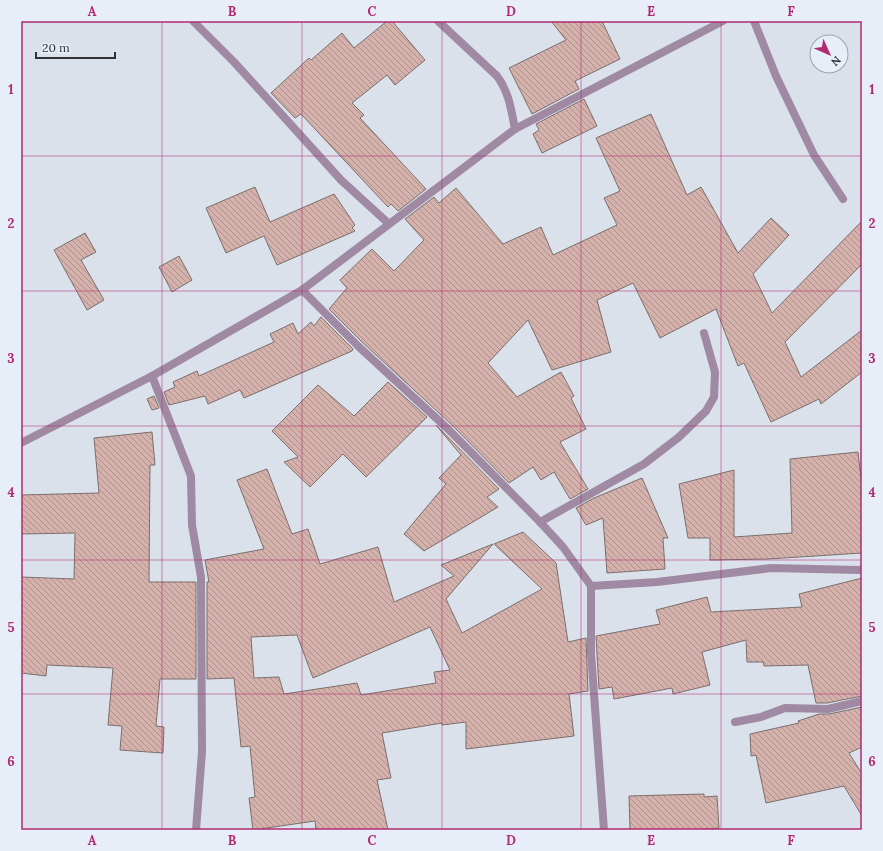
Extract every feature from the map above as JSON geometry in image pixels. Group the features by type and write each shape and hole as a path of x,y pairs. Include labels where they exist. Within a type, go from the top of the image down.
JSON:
{"street":[{"path":"193,21 234,62 341,180 388,223"},
{"path":"438,21 497,76 504,86 509,98 516,129"},
{"path":"21,443 152,376 302,290 388,223 516,129 723,21"},
{"path":"754,21 776,76 814,155 843,199"},
{"path":"302,290 358,346 448,429 540,522 563,547 591,586 591,653 604,830"},
{"path":"540,522 644,464 679,437 706,411 714,397 715,372 704,333"},
{"path":"152,376 191,476 192,524 201,577 202,752 196,830"},
{"path":"591,586 657,582 771,568 861,572"},
{"path":"735,722 761,717 784,708 828,709 862,701"}],"building":[{"path":"387,21 392,21 425,60 395,85 387,75 352,103 364,115 360,118 426,189 398,211 391,204 388,207 301,114 295,118 271,93 309,58 311,60 342,33 354,48"},
{"path":"551,21 602,21 620,59 575,81 579,89 532,114 509,68 566,40"},
{"path":"584,99 597,126 542,153 533,134 539,130 536,124"},
{"path":"651,114 687,195 701,187 738,253 771,218 789,235 753,274 772,313 862,221 862,264 785,342 801,377 862,330 862,372 821,404 819,399 771,422 744,363 738,366 716,309 660,338 633,283 597,300 611,352 552,370 528,320 488,363 517,397 561,372 574,396 571,398 586,429 560,442 588,489 570,499 554,472 541,480 533,467 509,483 452,425 362,342 329,309 347,288 340,280 372,249 394,271 424,240 405,219 434,197 439,203 456,188 503,244 541,227 553,255 617,225 604,198 620,191 596,138"},
{"path":"255,187 270,222 334,194 355,225 352,228 355,231 277,265 264,236 226,253 206,208"},
{"path":"85,233 96,252 81,260 104,300 87,310 54,250"},
{"path":"179,256 192,280 172,292 159,267"},
{"path":"321,317 353,349 352,351 244,398 240,390 208,404 205,396 169,405 164,392 175,387 173,382 197,371 199,376 274,342 270,334 293,323 298,334 311,322 314,326"},
{"path":"388,382 427,417 366,477 343,454 310,487 284,462 298,457 272,431 318,385 354,416"},
{"path":"154,396 159,408 152,410 147,399"},
{"path":"436,425 499,489 487,497 498,507 424,551 404,534 446,484 439,478 461,455"},
{"path":"152,432 155,465 150,465 149,582 196,582 196,679 160,679 156,726 164,727 163,753 120,750 122,726 108,725 113,668 47,665 46,676 21,673 21,577 74,579 75,533 21,534 21,495 99,493 94,438"},
{"path":"858,452 862,487 862,553 768,559 710,560 710,538 688,538 679,484 734,470 734,537 792,533 790,459"},
{"path":"267,469 292,534 308,529 320,564 378,547 394,602 454,576 441,565 493,544 446,599 462,633 542,589 494,544 523,532 556,563 568,642 586,638 588,691 569,694 574,736 466,749 466,722 442,725 442,723 382,733 391,778 377,780 388,830 316,830 315,821 253,830 249,798 255,797 250,746 241,747 234,678 207,679 207,582 209,582 205,560 264,549 237,480","holes":["430,627 450,670 434,672 436,683 361,695 357,683 284,694 279,677 254,678 251,637 297,635 313,678"]},
{"path":"642,478 668,538 663,538 665,569 607,573 603,518 586,525 576,508 594,498"},
{"path":"862,578 862,696 827,703 816,703 808,665 764,666 763,662 747,662 746,640 702,652 710,685 673,694 672,688 614,699 612,687 599,689 596,636 660,624 656,610 707,597 711,612 802,607 799,594"},
{"path":"862,707 862,747 849,753 862,774 862,816 844,786 766,803 756,755 751,756 750,734 799,723 798,721 819,714 829,714"},
{"path":"704,794 704,797 717,796 719,828 695,830 630,830 629,796"}]}
